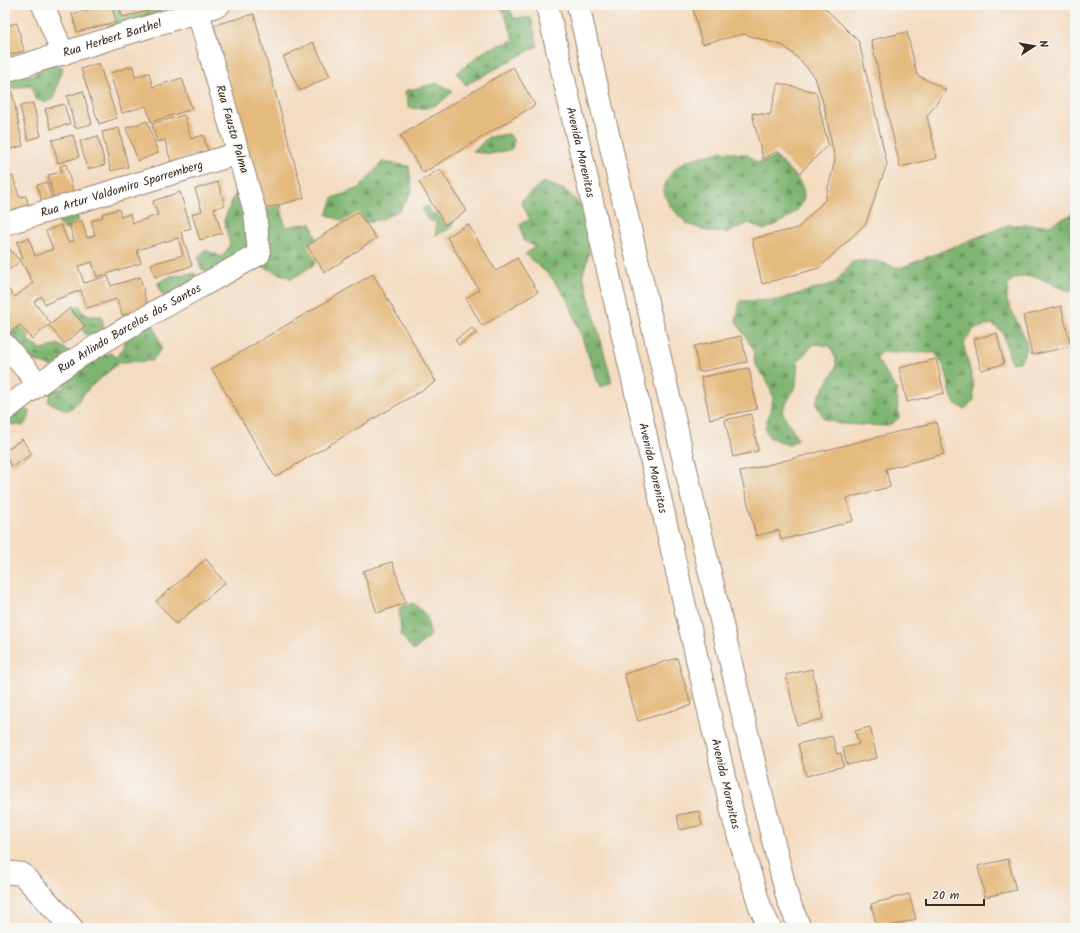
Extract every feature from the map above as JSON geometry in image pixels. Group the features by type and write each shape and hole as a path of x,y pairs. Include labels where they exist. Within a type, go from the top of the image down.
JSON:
{"main road":[{"path":"43,5 63,54"},
{"name":"Avenida Morenitas","path":"547,5 734,820 760,907 770,928"},
{"path":"578,5 760,788 788,900 800,928"},
{"name":"Rua Herbert Barthel","path":"5,71 63,54 204,7"},
{"name":"Rua Fausto Palma","path":"204,7 239,153 255,212 259,254"},
{"name":"Rua Artur Valdomiro Sparremberg","path":"5,224 239,153"},
{"path":"587,178 617,173"},
{"name":"Rua Arlindo Barcelos dos Santos","path":"5,410 38,383 73,359 259,254"},
{"path":"5,345 38,383"},
{"path":"676,568 708,562"},
{"path":"5,872 22,874 72,928"}],"green space":[{"path":"133,5 165,5 150,25 107,30 112,10"},
{"path":"499,5 509,5 508,6 514,18 531,18 538,46 466,85 457,73 486,50 514,40 505,15"},
{"path":"49,63 63,67 53,99 45,103 35,99 32,85 5,90 5,80 34,74"},
{"path":"438,83 453,91 434,106 409,108 405,91"},
{"path":"509,134 514,141 512,149 491,154 473,152 488,137"},
{"path":"723,151 748,155 757,163 776,157 793,173 801,184 804,193 803,200 799,207 787,219 764,230 749,223 727,233 710,232 687,224 669,205 663,190 668,179 673,171 686,162"},
{"path":"382,162 409,166 412,191 400,210 382,219 354,225 327,215 333,198 360,188"},
{"path":"257,176 279,195 285,227 311,223 319,247 315,264 292,279 261,266 262,243"},
{"path":"543,182 565,190 585,209 589,253 583,275 612,382 600,388 569,302 551,277 525,254 535,247 523,240 520,223 530,220 521,201"},
{"path":"237,189 251,208 252,230 242,257 219,274 201,269 198,258 205,250 222,257 230,245 224,220"},
{"path":"427,206 432,213 448,216 454,227 436,235 436,222 428,220 422,209"},
{"path":"76,212 78,225 69,230 59,224 59,216"},
{"path":"1075,213 1075,292 1060,288 1038,277 1022,276 1014,279 1008,284 1007,301 1026,340 1027,348 1020,362 1011,363 1003,333 992,324 974,329 965,341 964,347 973,381 974,400 965,409 955,403 952,399 945,369 935,353 881,352 876,358 896,389 899,418 888,426 840,424 825,419 815,403 836,368 836,359 830,346 814,344 798,361 796,385 782,412 798,439 788,445 769,437 765,429 773,398 768,382 755,364 753,349 736,321 740,301 777,300 835,283 853,261 876,261 900,268 1008,225 1049,225"},
{"path":"195,273 199,284 169,301 161,293 158,283 171,276"},
{"path":"75,306 80,306 82,312 89,316 102,316 104,331 97,336 85,334 77,322 69,314"},
{"path":"152,321 162,348 152,361 120,362 89,388 68,411 48,402 51,391 64,388 68,376 95,359 110,353 116,357 124,348 124,341"},
{"path":"15,322 29,331 28,341 43,350 58,344 72,354 52,367 24,357 5,336"},
{"path":"18,407 30,411 29,418 23,426 9,424 9,408"},
{"path":"413,603 427,616 430,635 414,651 401,635 399,608"}],"building":[{"path":"106,5 112,5 116,22 77,32 72,14"},
{"path":"119,5 152,5 153,10 122,17"},
{"path":"692,5 822,5 859,42 887,164 866,223 819,268 762,284 752,239 798,228 825,200 835,160 824,106 815,77 801,61 784,46 744,34 702,44"},
{"path":"254,14 304,198 264,209 214,25"},
{"path":"17,23 24,51 5,56 5,26"},
{"path":"907,32 917,75 946,90 927,116 937,158 900,167 871,40"},
{"path":"313,42 330,76 300,91 283,57"},
{"path":"99,63 117,118 99,124 81,69"},
{"path":"133,66 135,77 149,73 153,87 182,78 192,109 151,122 146,106 122,113 110,73"},
{"path":"513,67 535,105 423,173 400,136"},
{"path":"778,83 816,92 828,145 800,173 777,151 763,159 752,113 770,115"},
{"path":"12,91 23,146 7,150 5,139 5,93"},
{"path":"83,91 92,124 75,128 67,96"},
{"path":"33,103 41,136 28,140 20,106"},
{"path":"64,104 70,124 51,129 45,109"},
{"path":"184,115 191,139 203,135 208,151 171,162 165,140 157,142 152,124"},
{"path":"147,121 158,153 138,161 126,128"},
{"path":"119,128 128,167 111,171 102,132"},
{"path":"73,135 79,157 58,163 52,140"},
{"path":"98,136 105,165 87,169 80,141"},
{"path":"66,164 74,194 54,200 48,175 62,172 60,166"},
{"path":"5,167 8,177 13,176 19,197 26,196 30,210 5,216"},
{"path":"440,169 467,211 445,225 419,182"},
{"path":"47,182 51,198 42,201 37,185"},
{"path":"218,182 225,205 214,209 222,233 200,240 192,214 202,211 195,189"},
{"path":"180,192 191,228 181,231 192,266 155,277 151,264 183,255 178,238 137,250 141,263 97,277 92,262 78,266 84,283 108,276 111,286 140,277 148,308 122,315 117,299 86,308 81,290 45,304 41,296 34,302 51,324 70,308 85,326 64,344 49,325 32,339 20,325 9,334 5,330 5,285 15,297 33,283 20,259 23,258 17,242 29,238 35,256 53,249 46,231 61,225 68,242 74,241 69,224 82,221 87,238 95,235 91,221 103,217 102,214 119,209 121,217 130,214 133,223 158,215 153,201"},
{"path":"358,212 376,238 325,273 307,246"},
{"path":"468,224 496,271 517,258 538,292 482,326 466,298 479,290 447,237"},
{"path":"5,246 7,246 20,261 5,273"},
{"path":"373,274 436,382 275,477 212,369"},
{"path":"1061,306 1071,346 1032,355 1023,316"},
{"path":"472,328 476,333 459,345 455,340"},
{"path":"997,333 1004,364 981,370 974,339"},
{"path":"741,336 747,362 699,372 694,346"},
{"path":"936,359 944,393 907,402 899,368"},
{"path":"749,368 757,409 710,419 701,377"},
{"path":"751,414 758,451 733,457 725,420"},
{"path":"936,422 944,454 886,469 890,487 847,498 853,521 781,540 779,530 756,536 740,472"},
{"path":"22,439 32,454 12,467 5,456 5,451"},
{"path":"206,559 225,583 176,624 156,601"},
{"path":"392,562 406,603 377,613 363,571"},
{"path":"677,658 691,705 638,721 624,674"},
{"path":"812,669 823,719 797,725 786,675"},
{"path":"870,727 877,758 847,765 843,748 859,744 855,731"},
{"path":"832,736 837,754 841,753 844,766 806,776 798,744"},
{"path":"699,811 702,825 680,830 677,815"},
{"path":"1008,859 1016,890 985,897 978,866"},
{"path":"909,894 916,919 884,928 877,928 871,904"}]}
